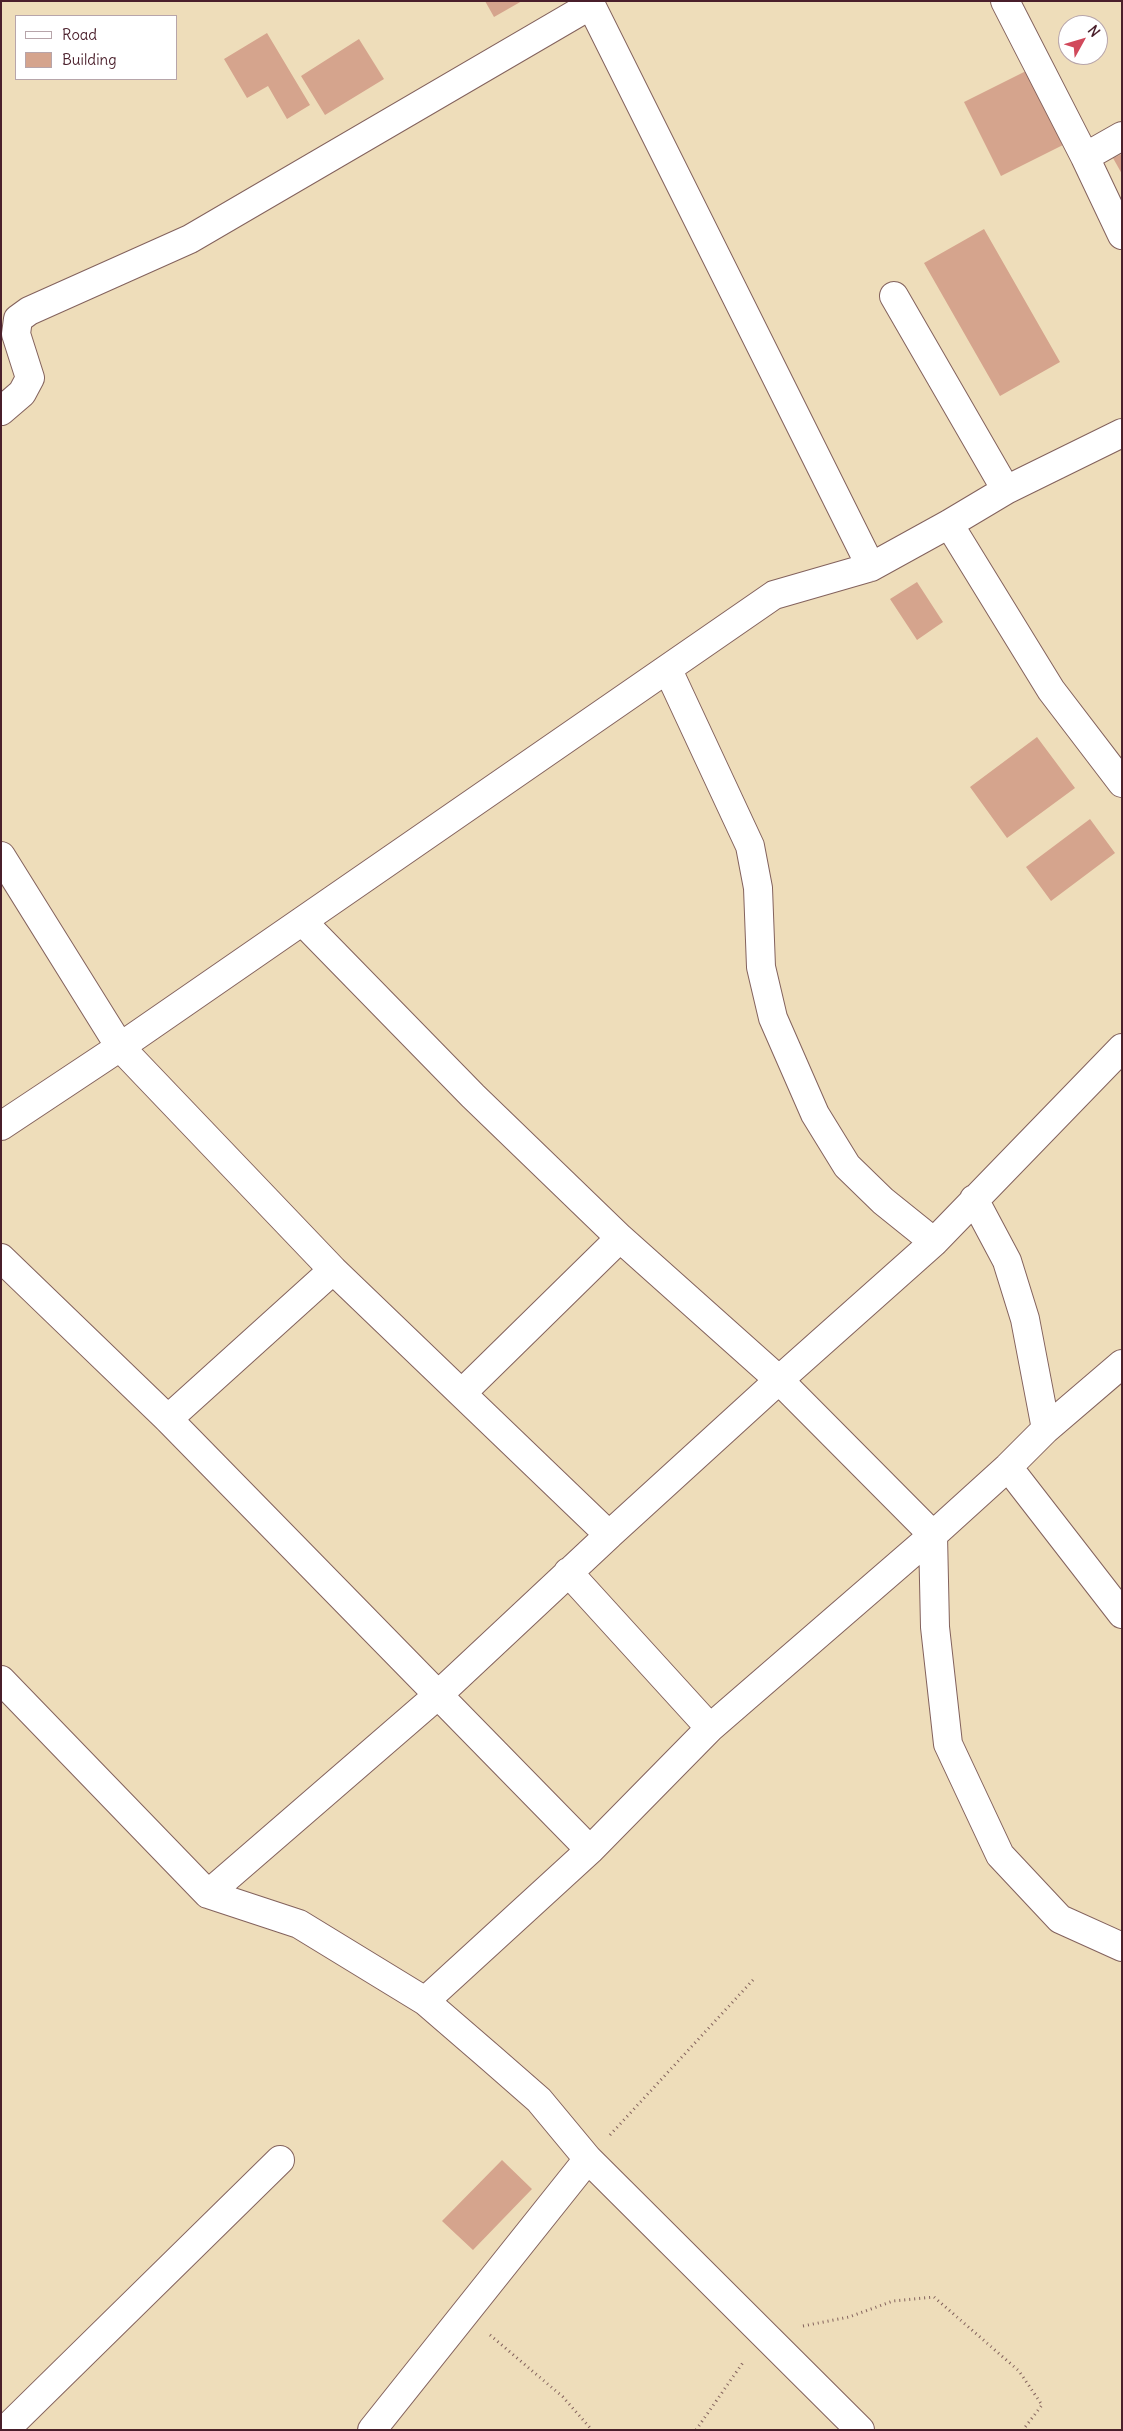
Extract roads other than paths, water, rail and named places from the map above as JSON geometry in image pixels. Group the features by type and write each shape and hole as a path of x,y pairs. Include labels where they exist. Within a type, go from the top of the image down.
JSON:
{"street":[{"path":"1005,1 1085,157 1122,235"},
{"path":"1,412 22,393 30,378 16,334 18,319 29,311 190,239 590,3 871,566"},
{"path":"1085,157 1122,136"},
{"path":"894,296 1006,490"},
{"path":"1,1126 120,1048 774,595 871,566 950,524 1006,490 1122,433"},
{"path":"950,524 1051,690 1122,783"},
{"path":"668,670 750,846 758,888 761,967 771,1009 815,1114 848,1166 883,1201 934,1242"},
{"path":"1,856 120,1048 333,1270 609,1535"},
{"path":"303,922 474,1096 620,1238 779,1380 933,1535 935,1627 948,1744 1000,1855 1060,1919 1122,1947"},
{"path":"208,1894 438,1695 568,1572 934,1242 1122,1048"},
{"path":"974,1199 1007,1261 1025,1319 1046,1429"},
{"path":"462,1393 620,1238"},
{"path":"1,1258 168,1419 590,1850"},
{"path":"168,1419 333,1270"},
{"path":"425,2001 590,1850 710,1728 933,1535 1008,1467 1046,1429 1122,1364"},
{"path":"1008,1467 1122,1614"},
{"path":"568,1572 710,1728"},
{"path":"1,1680 208,1894 299,1924 425,2001 539,2100 588,2159 860,2430"},
{"path":"372,2430 588,2159"},
{"path":"4,2425 280,2160"}]}
